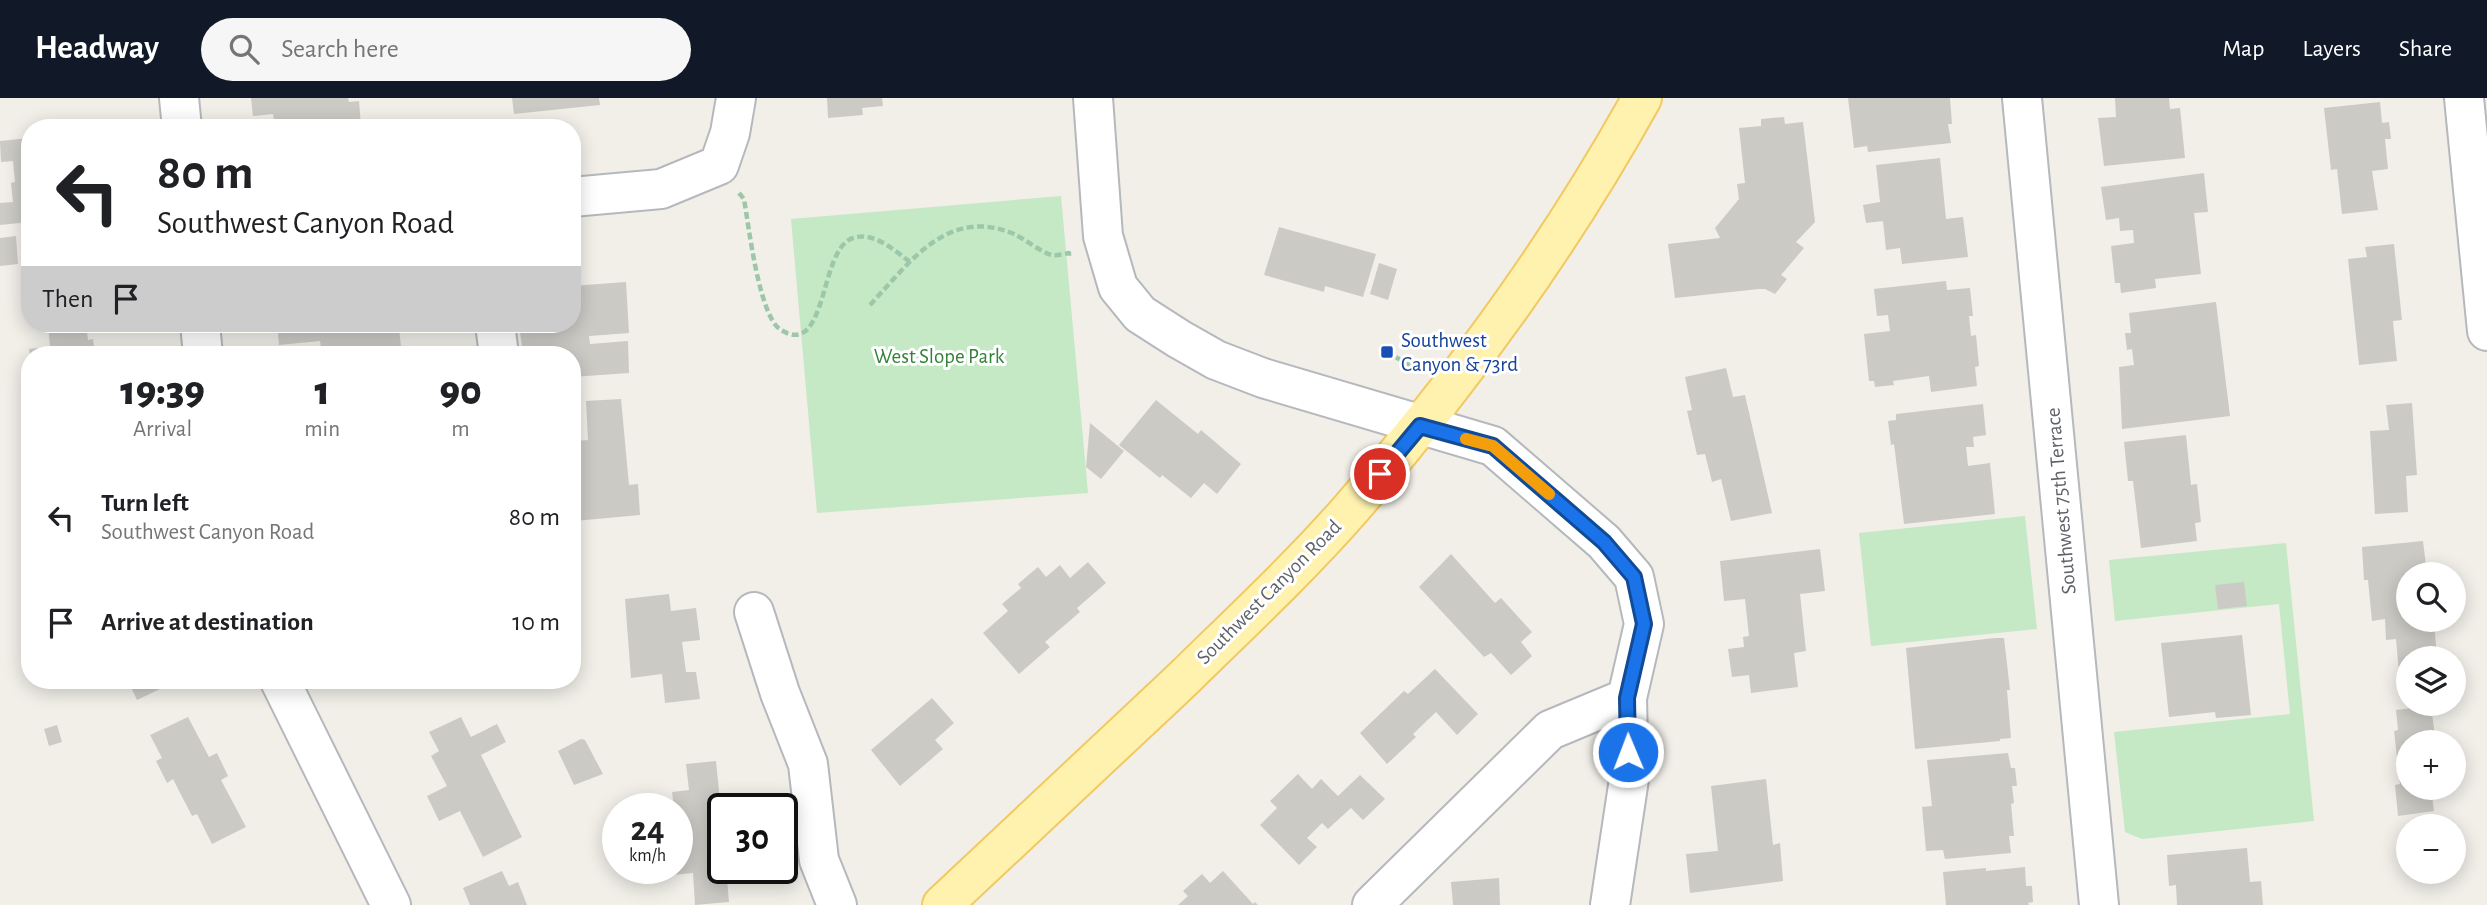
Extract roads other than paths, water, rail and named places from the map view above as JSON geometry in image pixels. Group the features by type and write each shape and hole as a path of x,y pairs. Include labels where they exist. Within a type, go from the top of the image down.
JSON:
{"main road":[{"name":"Southwest Canyon Road","path":"942,905 1269,596 1348,512 1420,426 1528,283 1582,201 1642,98"}],"street":[{"path":"179,98 181,119"},
{"path":"581,197 661,190 719,165 730,133 736,98"},
{"path":"1093,98 1103,236 1118,287 1140,314 1216,360 1263,378 1493,446 1604,542 1634,577 1644,624 1627,698 1629,779 1611,905"},
{"name":"Southwest 75th Terrace","path":"2022,98 2099,905"},
{"path":"2464,98 2487,331"},
{"path":"754,612 780,693 808,764 819,860 837,905"},
{"path":"284,689 391,905"},
{"path":"1371,905 1550,730 1627,698"}],"place":[{"name":"Southwest Canyon & 73rd","path":"1387,352"}],"park label":[{"name":"West Slope Park","path":"939,356"}]}
